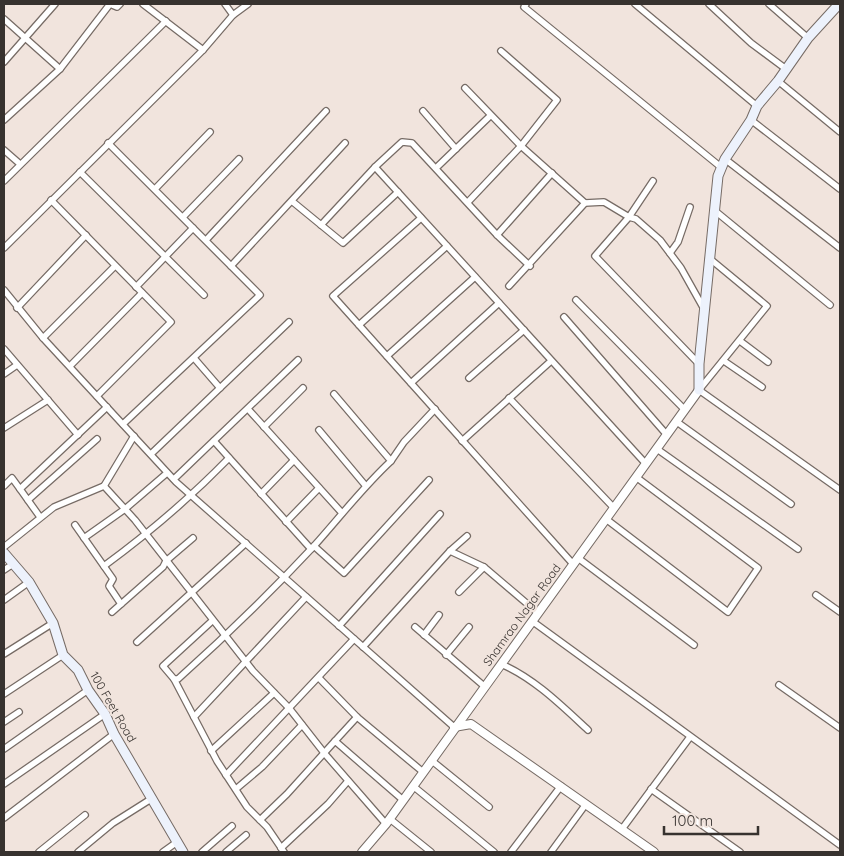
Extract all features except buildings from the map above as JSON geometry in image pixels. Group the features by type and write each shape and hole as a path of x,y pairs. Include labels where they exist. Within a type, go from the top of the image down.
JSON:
{"main road":[{"path":"699,390 699,364 716,184 723,164 751,120 757,106 778,81 808,38 837,5"},
{"name":"100 Feet Road","path":"4,553 28,582 53,623 63,655 78,670 88,690 105,714 114,734 183,852"}],"street":[{"path":"4,62 55,4"},
{"path":"4,120 60,69 110,4 117,7 120,4"},
{"path":"143,4 203,50"},
{"path":"225,4 233,15"},
{"path":"4,248 203,50 233,15 248,4"},
{"path":"635,4 757,106"},
{"path":"709,4 750,43 786,69"},
{"path":"769,4 808,38"},
{"path":"523,5 723,164 840,248"},
{"path":"4,19 25,40 60,69"},
{"path":"4,181 166,21"},
{"path":"468,202 521,146 557,100 501,51"},
{"path":"778,81 840,132"},
{"path":"465,88 521,146 585,203 604,202 636,219 660,240 682,268 704,309"},
{"path":"206,240 326,111"},
{"path":"423,111 456,149"},
{"path":"436,168 490,116"},
{"path":"751,120 840,189"},
{"path":"155,189 210,132"},
{"path":"321,225 375,167 402,142 412,142 497,235 530,266"},
{"path":"108,143 260,295 123,424"},
{"path":"232,266 293,202 345,143"},
{"path":"4,150 20,164"},
{"path":"182,217 239,159"},
{"path":"375,167 646,464"},
{"path":"80,172 204,295"},
{"path":"497,235 552,173"},
{"path":"653,181 630,217 595,256 699,364"},
{"path":"293,202 343,244 398,192"},
{"path":"51,200 171,322 97,396"},
{"path":"509,286 530,266 585,203"},
{"path":"670,253 678,242 690,207"},
{"path":"714,210 830,305"},
{"path":"421,218 333,296 462,441 575,561 694,645"},
{"path":"136,287 193,228"},
{"path":"17,308 86,235"},
{"path":"359,325 447,246"},
{"path":"709,258 767,306 699,390 840,490"},
{"path":"44,338 115,266"},
{"path":"387,356 475,277"},
{"path":"4,290 17,308 167,473 454,727 471,724 654,852"},
{"path":"70,366 142,293"},
{"path":"576,300 685,410"},
{"path":"411,383 499,303"},
{"path":"564,317 667,436"},
{"path":"151,454 289,322"},
{"path":"469,378 524,330"},
{"path":"740,341 768,362"},
{"path":"4,349 78,435"},
{"path":"194,358 220,388"},
{"path":"174,479 298,360"},
{"path":"462,441 551,361"},
{"path":"724,361 762,387"},
{"path":"4,374 18,365"},
{"path":"264,427 303,388"},
{"name":"Shamrao Nagar Road","path":"363,852 388,822 454,727 699,390"},
{"path":"334,394 391,461"},
{"path":"509,398 614,508"},
{"path":"4,428 48,400"},
{"path":"20,489 107,407"},
{"path":"248,409 342,513"},
{"path":"174,679 178,679 225,636 313,548 366,485 391,461 404,442 435,409"},
{"path":"677,422 790,504"},
{"path":"320,430 366,485"},
{"path":"4,547 54,507 104,486 134,436"},
{"path":"28,500 67,468 97,439"},
{"path":"214,441 286,522 344,574 429,480"},
{"path":"657,449 798,550"},
{"path":"104,566 146,535 192,496 229,458"},
{"path":"261,494 294,460"},
{"path":"84,538 125,509 167,473"},
{"path":"606,519 728,612 758,568 636,477"},
{"path":"4,486 12,478 40,518"},
{"path":"104,486 146,535 212,621 246,662 289,708 348,781 388,822 431,852"},
{"path":"286,522 319,488"},
{"path":"339,626 440,514"},
{"path":"75,525 113,578 109,586 121,604"},
{"path":"363,647 450,551 467,536"},
{"path":"112,612 193,538"},
{"path":"137,642 246,543"},
{"path":"450,551 484,567 538,613"},
{"path":"4,570 13,564"},
{"path":"459,592 484,567"},
{"path":"4,600 28,582"},
{"path":"816,595 840,612"},
{"path":"194,717 306,597"},
{"path":"424,635 439,615"},
{"path":"212,621 163,666 174,679 211,750 247,807 260,820 282,850 348,781"},
{"path":"532,621 840,845"},
{"path":"4,654 53,623"},
{"path":"415,627 484,686"},
{"path":"446,654 469,627"},
{"path":"226,774 354,639"},
{"path":"4,694 63,655"},
{"path":"500,664 510,667 550,696 588,730"},
{"path":"318,678 357,717 423,772"},
{"path":"779,685 840,728"},
{"path":"4,749 88,690"},
{"path":"211,750 274,693"},
{"path":"4,722 19,712"},
{"path":"4,784 105,714"},
{"path":"260,820 325,754 357,717"},
{"path":"236,789 262,767 302,724"},
{"path":"4,818 114,734"},
{"path":"622,829 690,736"},
{"path":"335,741 403,800"},
{"path":"431,760 489,808"},
{"path":"413,786 494,852"},
{"path":"511,852 560,786"},
{"path":"651,790 740,852"},
{"path":"78,852 113,823 151,799"},
{"path":"551,852 586,804"},
{"path":"39,852 85,815"},
{"path":"202,852 232,826"},
{"path":"226,852 246,834"},
{"path":"163,852 177,842"}]}
